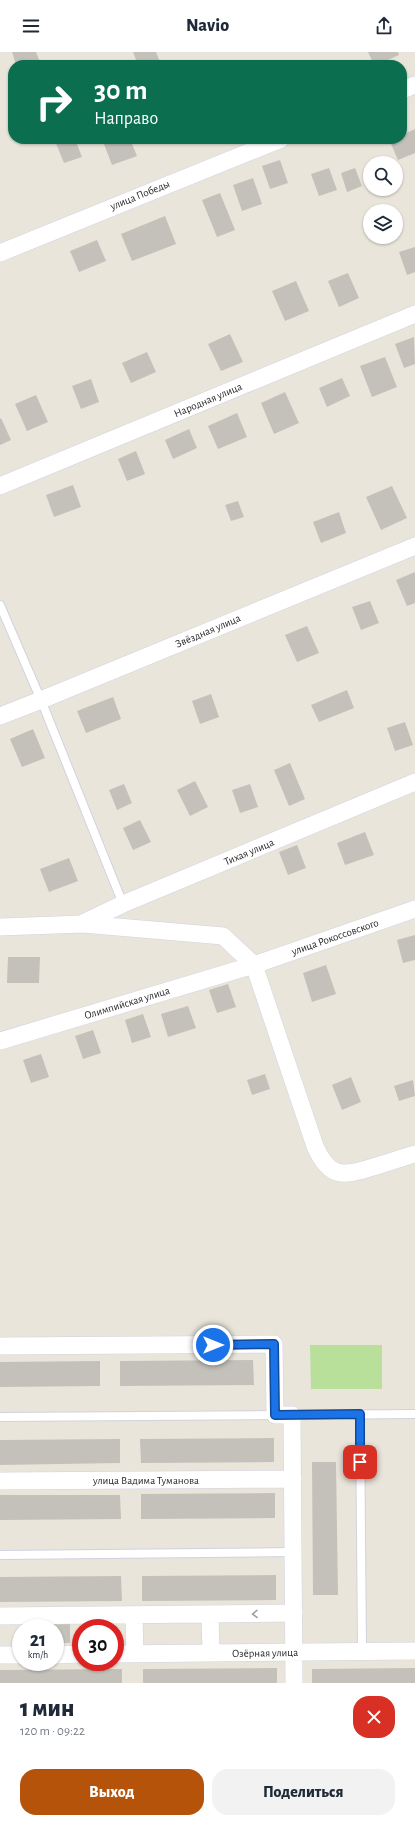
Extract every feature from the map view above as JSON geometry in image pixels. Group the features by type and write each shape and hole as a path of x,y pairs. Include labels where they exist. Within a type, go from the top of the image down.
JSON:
{"street":[{"name":"улица Победы","path":"0,253 269,144"},
{"name":"Народная улица","path":"0,486 415,314"},
{"name":"Звёздная улица","path":"0,716 415,546"},
{"name":"Тихая улица","path":"83,924 124,904 415,782"},
{"name":"улица Рокоссовского","path":"254,965 415,909"},
{"path":"0,927 83,924 223,936 254,965 315,1146 322,1161 334,1171 347,1174 415,1154"},
{"name":"Олимпийская улица","path":"0,1041 254,965"},
{"path":"0,1346 274,1344 275,1415 292,1415 294,1683"},
{"name":"улица Вадима Туманова","path":"0,1481 293,1479"},
{"path":"0,1616 294,1613"},
{"path":"210,1614 211,1648"},
{"path":"134,1615 135,1649"},
{"name":"Озёрная улица","path":"124,1652 135,1649 294,1647 362,1652 415,1651"},
{"path":"0,1655 12,1655"}],"lane":[{"path":"0,605 41,700 124,904"},
{"path":"360,1414 362,1652"},
{"path":"292,1415 415,1414"},
{"path":"0,1417 275,1415"},
{"path":"0,1555 293,1552"}],"green space":[{"path":"310,1345 382,1345 382,1389 311,1389"}],"building":[{"path":"12,52 36,52 39,60 14,60"},
{"path":"133,52 156,52 159,60 136,60"},
{"path":"368,52 398,52 399,55 388,60 372,60"},
{"path":"415,129 415,153 403,158 403,156 396,156 391,144 407,144 407,133"},
{"path":"56,144 77,144 82,157 64,163"},
{"path":"104,144 132,144 137,156 112,165"},
{"path":"280,160 288,183 270,189 262,166"},
{"path":"329,168 337,190 319,196 311,174"},
{"path":"355,168 362,186 347,192 341,173"},
{"path":"253,178 262,204 242,211 233,185"},
{"path":"220,193 235,230 217,237 202,200"},
{"path":"165,216 176,244 132,261 121,234"},
{"path":"97,240 106,261 79,272 70,251"},
{"path":"415,247 415,272 407,275 399,252"},
{"path":"348,273 359,298 339,307 328,281"},
{"path":"296,281 309,311 285,321 272,291"},
{"path":"230,334 243,362 221,371 208,344"},
{"path":"414,337 415,364 404,368 395,344"},
{"path":"147,352 156,372 131,383 122,363"},
{"path":"385,357 397,387 372,397 360,366"},
{"path":"342,378 350,396 327,407 319,388"},
{"path":"91,379 99,402 81,409 72,386"},
{"path":"285,392 299,423 274,434 261,403"},
{"path":"36,395 48,422 27,431 15,404"},
{"path":"237,413 247,437 218,449 208,426"},
{"path":"1,418 11,440 0,445 0,419"},
{"path":"189,429 197,448 173,459 165,440"},
{"path":"136,451 145,474 127,481 118,459"},
{"path":"73,485 81,507 54,517 46,495"},
{"path":"392,486 407,518 381,530 366,497"},
{"path":"238,501 244,517 231,521 225,505"},
{"path":"339,512 346,533 321,543 313,522"},
{"path":"415,572 415,603 407,606 396,580"},
{"path":"370,601 379,623 361,630 352,607"},
{"path":"307,626 319,653 297,662 285,635"},
{"path":"347,690 354,708 319,722 311,705"},
{"path":"211,694 219,717 200,724 192,701"},
{"path":"113,697 121,719 86,733 77,711"},
{"path":"405,722 413,745 395,751 387,728"},
{"path":"33,729 45,758 22,767 10,739"},
{"path":"290,763 305,799 289,806 274,770"},
{"path":"195,781 208,807 190,816 177,790"},
{"path":"124,784 132,803 117,810 109,790"},
{"path":"250,784 258,807 240,813 232,790"},
{"path":"140,820 151,842 133,850 123,828"},
{"path":"365,832 374,855 345,865 337,843"},
{"path":"297,845 306,868 288,875 279,852"},
{"path":"69,858 78,881 49,892 40,869"},
{"path":"415,935 415,960 403,963 397,940"},
{"path":"8,957 40,957 39,983 7,983"},
{"path":"326,965 336,994 312,1002 303,973"},
{"path":"228,984 236,1007 217,1013 209,990"},
{"path":"188,1006 196,1028 168,1037 161,1014"},
{"path":"143,1014 151,1037 132,1043 125,1020"},
{"path":"93,1030 101,1053 83,1059 75,1036"},
{"path":"41,1054 49,1077 31,1083 23,1060"},
{"path":"265,1074 270,1089 252,1095 247,1080"},
{"path":"351,1077 361,1102 342,1110 332,1085"},
{"path":"413,1080 415,1096 399,1101 394,1086"},
{"path":"253,1360 254,1385 120,1386 120,1361"},
{"path":"100,1361 100,1386 0,1387 0,1362"},
{"path":"274,1438 274,1462 141,1463 140,1439"},
{"path":"120,1439 120,1463 0,1465 0,1440"},
{"path":"312,1462 336,1462 338,1595 313,1595"},
{"path":"275,1493 275,1518 141,1519 141,1494"},
{"path":"0,1495 120,1495 121,1519 0,1520"},
{"path":"276,1575 276,1600 142,1601 142,1576"},
{"path":"121,1576 122,1601 0,1602 0,1577"},
{"path":"64,1623 70,1623 70,1643 64,1643"},
{"path":"277,1668 277,1683 143,1683 143,1669"},
{"path":"415,1668 415,1683 312,1683 312,1669"},
{"path":"64,1669 72,1669 72,1671 122,1671 122,1683 0,1683 0,1670 64,1671"}],"route":[{"path":"213,1345 274,1344 275,1415 360,1414 360,1462"}]}
